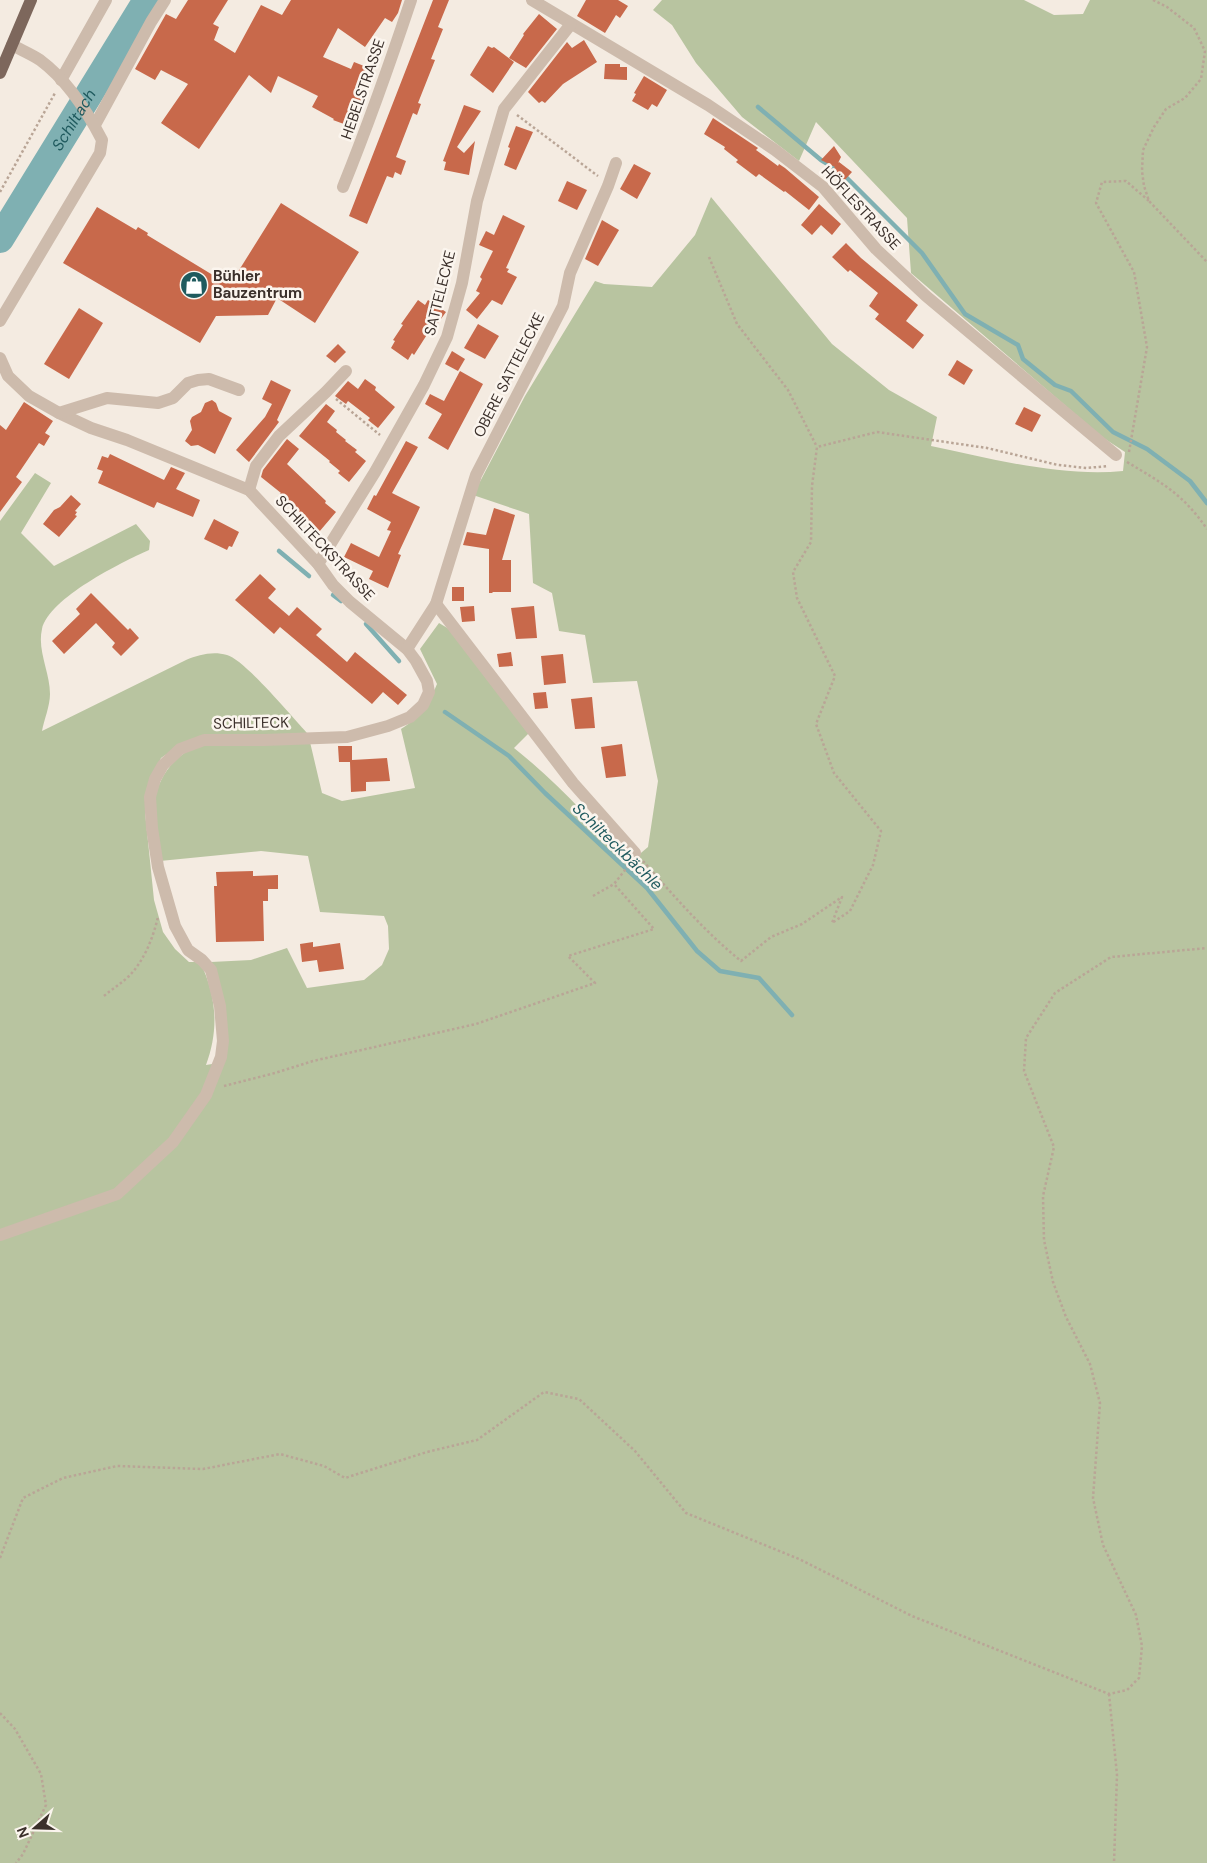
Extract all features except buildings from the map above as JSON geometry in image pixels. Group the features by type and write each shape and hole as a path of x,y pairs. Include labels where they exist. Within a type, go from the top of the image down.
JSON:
{"main road":[{"path":"0,73 31,0"}],"street":[{"path":"61,80 106,0"},
{"path":"95,125 165,0"},
{"name":"HEBELSTRASSE","path":"343,187 380,95 390,56 411,0"},
{"name":"HÖFLESTRASSE","path":"538,1 571,24 708,105 775,150 823,187 876,249 926,296 1116,455"},
{"name":"SATTELECKE","path":"318,564 424,386 447,337 462,283 477,201 506,106 571,24"},
{"path":"0,321 100,154 102,140 84,107 61,80 39,60 12,45"},
{"name":"OBERE SATTELECKE","path":"436,604 476,475 563,306 570,273 616,163"},
{"name":"SCHILTECKSTRASSE","path":"0,358 8,376 15,383 29,396 59,413 91,428 127,440 249,490 318,564 333,585 350,602 407,649"},
{"path":"249,490 256,466 279,436 346,371"},
{"path":"59,413 107,398 158,403 173,398 188,383 198,380 209,379 238,390"},
{"path":"407,649 436,604 573,783 635,852"},
{"name":"SCHILTECK","path":"0,1235 117,1194 173,1142 206,1095 221,1057 223,1041 220,1006 211,970 202,960 188,950 175,926 158,867 153,837 150,797 155,779 163,765 180,749 204,740 348,737 410,718 423,706 429,692 427,681 407,649"}],"path":[{"path":"1149,202 1142,172 1143,150 1166,109 1185,98 1201,79 1204,51 1194,28 1167,7 1153,0"},
{"path":"0,192 61,80"},
{"path":"506,106 595,173 608,186"},
{"path":"1129,451 1146,347 1134,272 1096,203 1102,182 1126,181 1207,262"},
{"path":"635,852 675,898 725,948 741,961 772,937 802,924 842,897 832,923 850,911 872,865 881,831 834,773 816,724 835,676 797,598 793,572 811,542 812,486 817,447 788,390 737,324 709,257"},
{"path":"326,392 391,444"},
{"path":"817,447 877,432 988,448 1058,465 1087,468 1113,466 1116,455 1173,490 1195,511 1207,528"},
{"path":"593,896 614,884 628,867"},
{"path":"208,1089 275,1073 313,1060 476,1024 595,983 568,956 654,929 614,884"},
{"path":"104,996 130,976 142,959 153,936 165,892"},
{"path":"0,1558 23,1498 63,1478 117,1466 203,1469 280,1454 324,1466 345,1478 427,1452 477,1440 544,1392 579,1399 635,1451 686,1514 799,1558 912,1616 1109,1694 1128,1690 1140,1678 1142,1646 1136,1615 1103,1545 1093,1498 1100,1403 1090,1364 1066,1317 1053,1282 1044,1240 1043,1196 1054,1147 1024,1071 1026,1038 1055,993 1112,957 1207,948"},
{"path":"1109,1694 1117,1775 1114,1863"},
{"path":"0,1713 15,1729 41,1774 46,1805 23,1854 16,1863"}],"green space":[{"path":"662,0 1024,0 1054,15 1083,14 1090,0 1207,0 1207,1863 0,1863 0,521 35,473 51,483 21,533 54,566 136,524 150,541 149,550 88,582 58,605 48,617 42,629 41,645 50,694 42,731 186,660 216,653 227,655 245,667 309,735 212,735 192,739 161,758 152,779 145,812 154,900 163,932 175,949 189,962 200,962 206,975 213,1000 214,1026 213,1039 206,1065 224,1062 226,1035 224,1001 211,962 251,960 287,948 307,988 364,980 382,965 389,949 388,926 384,916 320,912 308,856 261,851 160,861 155,831 154,807 157,791 164,775 183,754 199,746 209,744 310,742 322,793 342,801 415,788 401,729 424,710 437,684 420,649 439,623 454,632 530,732 514,748 560,789 629,863 648,847 658,781 637,681 593,683 585,635 559,631 552,593 533,583 529,514 473,495 525,396 595,281 604,284 652,287 695,235 711,197 832,344 889,390 937,417 931,446 1027,466 1075,471 1123,471 1125,452 1102,437 911,273 907,218 816,122 799,161 742,117 696,63 672,25 653,10"}],"waterway":[{"name":"Schiltach","path":"0,239 147,0"},
{"path":"758,107 821,160 834,168"},
{"path":"847,178 922,253 965,314 1018,345 1023,359 1055,385 1071,391 1113,432 1147,449 1190,481 1207,503"},
{"name":"Schilteckbächle","path":"279,551 309,576"},
{"name":"Schilteckbächle","path":"333,595 341,601"},
{"name":"Schilteckbächle","path":"366,624 399,661"},
{"name":"Schilteckbächle","path":"445,712 509,756 545,793 647,888 697,951 720,971 759,978 792,1015"}],"place":[{"name":"Bühler Bauzentrum","path":"194,285"}]}
